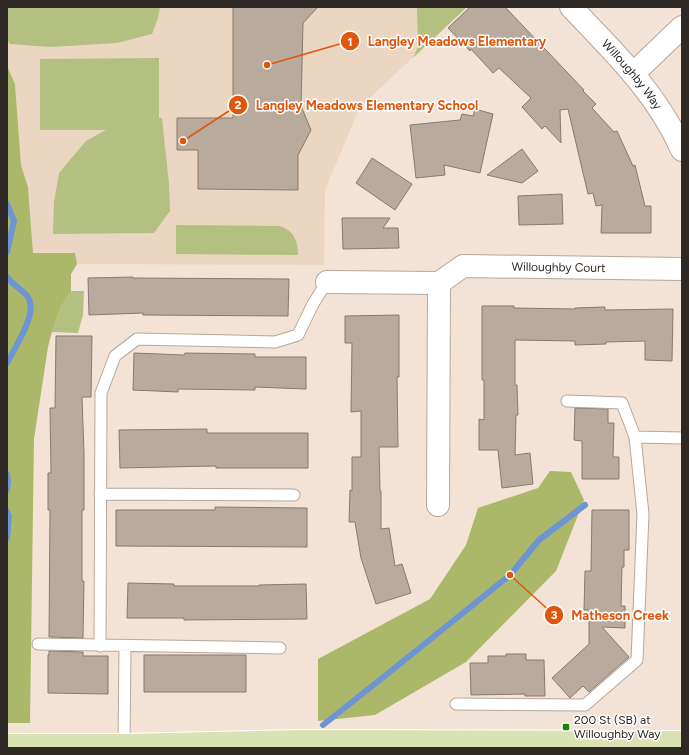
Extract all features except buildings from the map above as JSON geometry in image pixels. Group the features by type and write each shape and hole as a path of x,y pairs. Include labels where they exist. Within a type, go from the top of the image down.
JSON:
{"main road":[{"path":"7,745 304,741 682,742"}],"street":[{"name":"Willoughby Way","path":"571,7 634,73 663,112 682,150"},
{"path":"634,73 682,27"},
{"name":"Willoughby Court","path":"440,283 463,266 682,269"},
{"path":"327,282 440,283 438,505"}],"lane":[{"path":"100,646 100,393 115,356 137,339 275,342 298,334 313,304 327,282"},
{"path":"456,704 585,705 637,660 644,514 635,437 622,403 567,402"},
{"path":"635,437 682,438"},
{"path":"100,494 294,495"},
{"path":"38,644 280,648"},
{"path":"124,744 125,646"}],"shaded area":[{"path":"7,7 467,7 360,107 325,190 324,265 77,264 75,253 33,253 28,187 21,165 15,84 7,66"}],"green space":[{"path":"7,7 160,7 158,18 152,34 117,43 50,47 10,44 7,40"},
{"path":"417,7 467,7 413,58 418,43"},
{"path":"159,58 159,118 162,118 169,184 170,211 154,233 53,234 54,202 59,173 86,141 106,130 40,130 40,59"},
{"path":"7,66 15,84 21,165 28,187 33,253 75,253 77,264 71,274 71,291 61,307 48,347 34,439 30,723 7,723"},
{"path":"176,225 279,226 292,233 296,241 298,255 176,254"},
{"path":"71,291 84,291 83,315 78,333 52,332 61,307"},
{"path":"550,471 571,472 584,500 556,571 466,662 375,715 318,721 318,659 430,599 466,545 478,508 538,488"}],"waterway":[{"path":"7,204 14,221 7,252"},
{"path":"7,277 27,296 31,306 24,332 7,363"},
{"path":"7,474 7,490"},
{"path":"323,725 510,575 539,540 585,505"},
{"path":"7,511 9,517 7,538"}],"place":[{"name":"Langley Meadows Elementary","path":"267,65"},
{"name":"Langley Meadows Elementary School","path":"183,141"},
{"name":"Matheson Creek","path":"510,575"},
{"name":"200 St (SB) at Willoughby Way","path":"566,727"}]}
